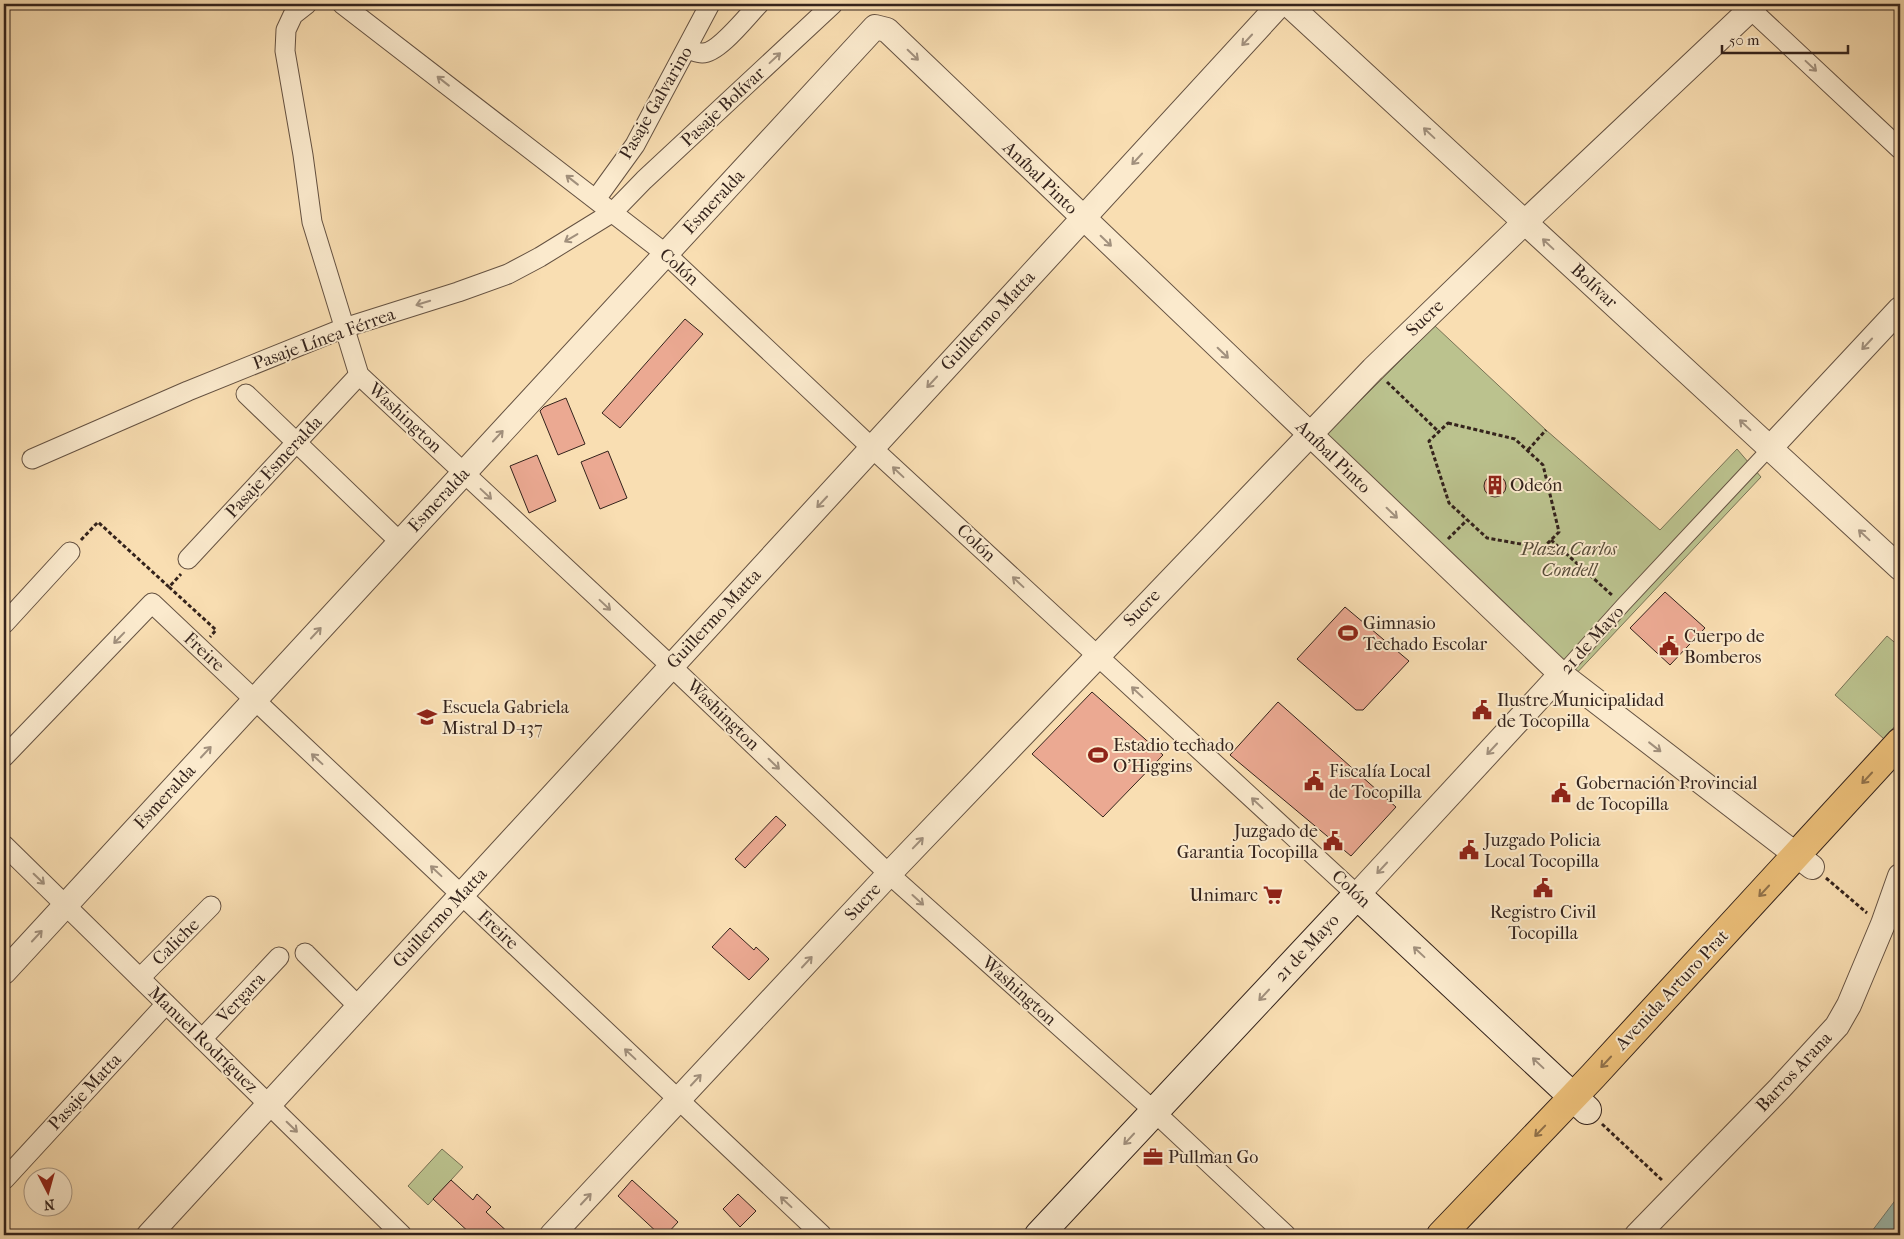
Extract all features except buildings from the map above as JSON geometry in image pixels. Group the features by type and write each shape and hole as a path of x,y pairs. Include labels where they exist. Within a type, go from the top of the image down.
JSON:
{"highway":[{"name":"Avenida Arturo Prat","path":"1804,861 1900,742"},
{"name":"Avenida Arturo Prat","path":"1466,1235 1580,1103 1804,861 1900,769"},
{"name":"Avenida Arturo Prat","path":"1441,1235 1580,1103"}],"main road":[{"name":"Colón","path":"1357,895 1580,1103"},
{"name":"21 de Mayo","path":"1039,1235 1357,895"}],"street":[{"name":"Washington","path":"307,4 293,15 286,30 285,50 303,154 312,222 359,375 463,474 672,666 889,874 1154,1112 1286,1235"},
{"name":"Colón","path":"342,4 666,254 872,448 1357,895"},
{"name":"Pasaje Galvarino","path":"596,199 635,145 710,4"},
{"path":"687,49 703,54 711,51 722,43 759,4"},
{"name":"Pasaje Bolívar","path":"613,212 644,180 833,4"},
{"name":"Guillermo Matta","path":"148,1235 1280,4"},
{"name":"Bolívar","path":"1288,4 1900,568"},
{"path":"1750,5 1900,149"},
{"name":"Sucre","path":"552,1235 889,874 1373,369 1750,5"},
{"name":"Aníbal Pinto","path":"875,27 887,30 1561,674 1804,861"},
{"name":"Esmeralda","path":"4,972 875,27"},
{"path":"620,165 644,180"},
{"name":"Pasaje Línea Férrea","path":"32,460 188,391 344,328 508,274 540,257 613,212"},
{"name":"21 de Mayo","path":"1357,895 1623,605 1900,309"},
{"name":"Pasaje Esmeralda","path":"192,554 359,375"},
{"path":"246,394 400,542"},
{"path":"4,624 70,552"},
{"name":"Freire","path":"4,758 152,603 822,1235"},
{"name":"Manuel Rodríguez","path":"4,845 402,1235"},
{"name":"Barros Arana","path":"1637,1235 1780,1088 1837,1026 1849,1005 1883,924 1900,876"},
{"name":"Caliche","path":"140,978 211,906"},
{"path":"305,953 358,1007"},
{"name":"Vergara","path":"202,1039 279,957"},
{"name":"Pasaje Matta","path":"4,1180 166,1004"}],"path":[{"path":"1373,369 1439,432"},
{"path":"1448,423 1515,439 1528,450 1543,464 1559,532 1543,548 1487,538 1449,503 1429,442 1448,423"},
{"path":"1528,450 1546,430"},
{"path":"1433,553 1468,520"},
{"path":"70,552 98,522 216,630 200,648"},
{"path":"1551,540 1623,605"},
{"path":"169,587 200,554 192,554"},
{"path":"1804,861 1883,924"},
{"path":"1580,1103 1677,1194"}],"green space":[{"name":"Plaza Carlos Condell","path":"1435,326 1546,430 1660,530 1737,449 1761,477 1573,677 1320,441"},
{"path":"1887,636 1900,647 1900,720 1884,739 1835,695"},
{"path":"442,1149 463,1167 428,1205 408,1186"}],"shaded area":[{"path":"1900,1194 1900,1235 1869,1235"}],"place":[{"name":"Odeón","path":"1495,485"},
{"name":"Gimnasio Techado Escolar","path":"1348,633"},
{"name":"Cuerpo de Bomberos","path":"1669,646"},
{"name":"Ilustre Municipalidad de Tocopilla","path":"1482,710"},
{"name":"Escuela Gabriela Mistral D-137","path":"427,717"},
{"name":"Estadio techado O'Higgins","path":"1098,755"},
{"name":"Fiscalía Local de Tocopilla","path":"1314,781"},
{"name":"Gobernación Provincial de Tocopilla","path":"1561,793"},
{"name":"Juzgado de Garantia Tocopilla","path":"1333,841"},
{"name":"Juzgado Policia Local Tocopilla","path":"1469,850"},
{"name":"Registro Civil Tocopilla","path":"1543,888"},
{"name":"Unimarc","path":"1273,895"},
{"name":"Pullman Go","path":"1153,1157"}]}
